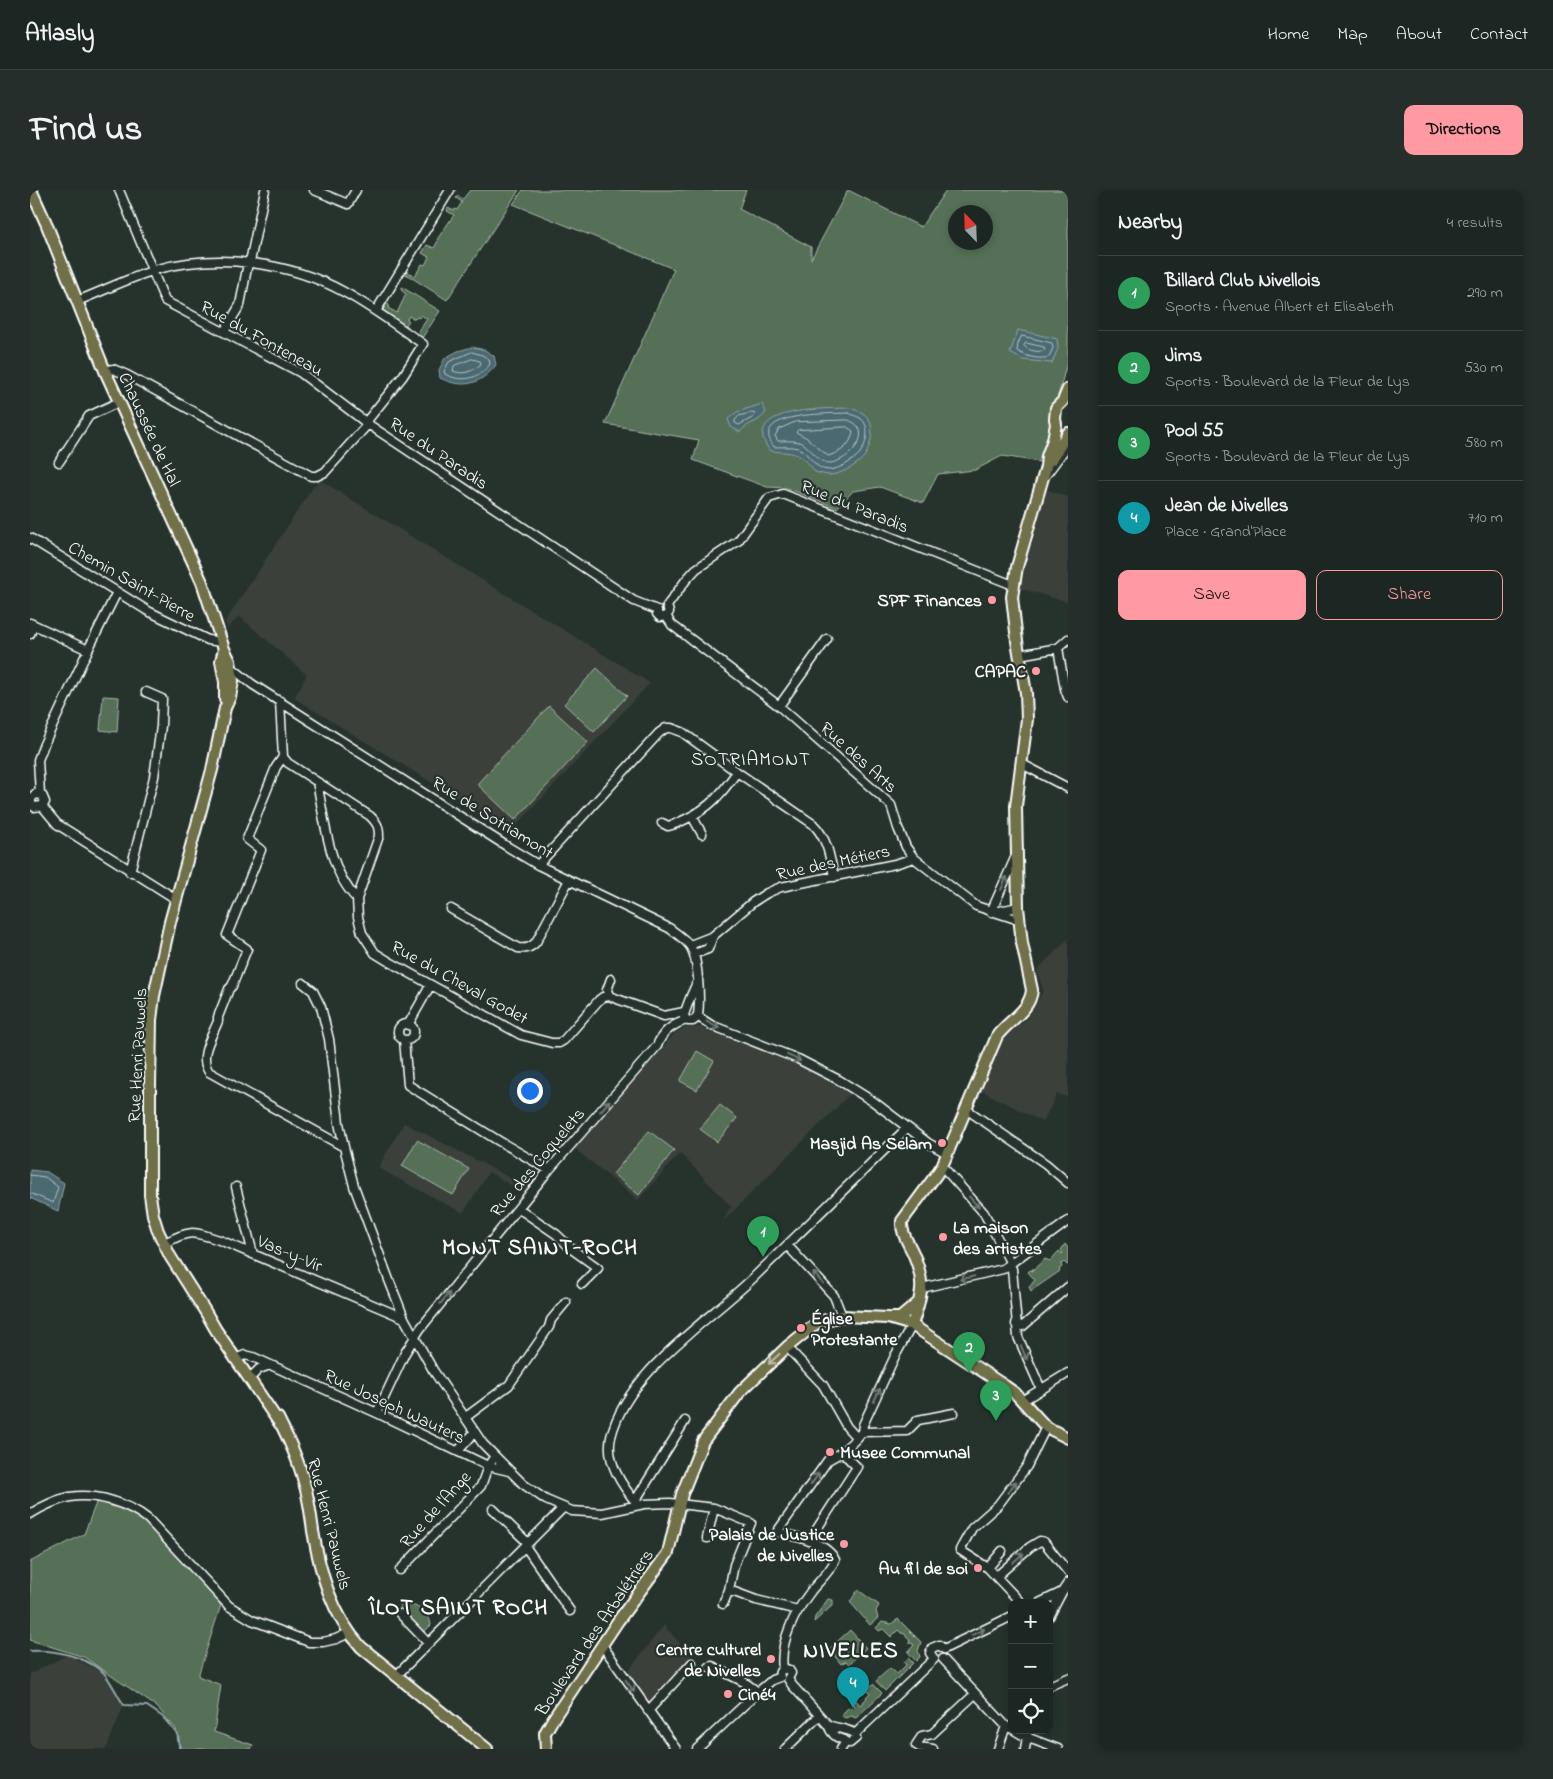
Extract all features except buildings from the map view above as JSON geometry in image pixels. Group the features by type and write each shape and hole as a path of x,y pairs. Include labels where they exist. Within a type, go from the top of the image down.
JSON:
{"main road":[{"name":"Chaussée de Hal","path":"31,190 105,371 202,582 222,646 221,661 227,667 229,681 230,697 225,708 220,733"},
{"name":"Chaussée de Hal","path":"39,190 46,223"},
{"path":"1046,467 1046,456 1053,440 1056,424 1056,408 1065,400 1068,389"},
{"path":"912,1325 920,1302 922,1288 919,1269 901,1227 902,1220 942,1166 998,1036 1004,1027 1024,1009 1031,998 1032,990 1019,920 1016,806 1026,733 1026,703 1012,597 1013,585 1041,481 1046,467 1068,432 1056,424"},
{"name":"Rue Henri Pauwels","path":"220,733 212,770 176,898 159,970 152,1020 150,1195 153,1215 163,1244 280,1424 296,1454 306,1487 320,1566 330,1598 351,1636 396,1676 487,1749"},
{"path":"888,1318 900,1318 920,1302"},
{"name":"Boulevard des Arbalétriers","path":"546,1749 545,1733 618,1621 668,1553 682,1494 703,1441 740,1392 787,1347 818,1322 842,1316 888,1318"},
{"path":"888,1318 912,1325 1005,1386 1046,1427 1068,1437"}],"street":[{"name":"Rue du Fonteneau","path":"119,190 165,301 301,373 367,423"},
{"path":"224,332 240,305 265,190"},
{"path":"314,190 348,204 356,190"},
{"path":"376,311 450,190"},
{"path":"77,301 152,271 170,266 209,262 248,263 310,277 342,291 376,311 424,344 403,376 367,423"},
{"name":"Rue du Paradis","path":"105,371 113,369 126,375 311,476 317,476 325,472 367,423 634,601 657,610 657,614 660,617 666,616"},
{"path":"59,462 89,416 119,402"},
{"path":"1041,481 1068,445"},
{"name":"Rue du Paradis","path":"667,606 696,569 738,541 769,498 783,494 1013,585"},
{"name":"Chemin Saint-Pierre","path":"30,538 171,623 222,646"},
{"path":"42,806 45,799 40,794 38,760 88,650 117,592"},
{"path":"657,610 660,605 667,606 669,612 666,616"},
{"name":"Rue des Arts","path":"666,616 672,626 780,706 891,805 900,834 914,858 976,906 1019,920"},
{"path":"30,634 32,624 88,650"},
{"path":"780,706 827,638"},
{"path":"1019,655 1058,648 1068,639"},
{"path":"1058,648 1068,698"},
{"name":"Rue de Sotriamont","path":"227,667 538,864 680,935 690,945 697,964 697,984 699,989 697,1013"},
{"name":"Rue de Sotriamont","path":"229,681 252,684"},
{"path":"130,872 154,777 160,726 162,699 146,692"},
{"path":"280,701 283,757 276,767 247,839 261,850 227,935 247,949 218,1017 204,1057 205,1066 209,1072 344,1146"},
{"path":"538,864 658,733 666,728 671,728 682,732 819,830 826,844 834,877"},
{"name":"Rue du Cheval Godet","path":"283,757 288,763 377,822 379,836 357,899 358,917 362,933 375,953 430,986 521,1035 552,1043 559,1043 564,1040 599,1000 604,996 609,996"},
{"path":"1022,764 1068,788"},
{"path":"662,822 668,826 674,825 712,803 737,772"},
{"path":"317,782 336,866 346,886 357,899"},
{"path":"40,794 33,795 30,799 34,807 42,806"},
{"path":"42,806 57,824 130,872 176,898"},
{"path":"692,816 702,834"},
{"path":"994,912 1017,854"},
{"name":"Rue des Métiers","path":"713,936 743,910 767,893 793,884 896,864 914,858"},
{"path":"451,909 518,948 525,949 536,942 569,880"},
{"path":"994,912 1018,907"},
{"path":"690,945 713,936"},
{"path":"694,954 708,948 713,936"},
{"path":"611,979 608,990 609,996 664,1016 691,1007 711,1025 798,1059 855,1090 946,1154"},
{"path":"303,983 313,991 321,1007 330,1047 339,1123 354,1186 404,1318 433,1370 487,1447 511,1473 536,1494 563,1508 572,1511 602,1513 636,1503 680,1505 714,1508 751,1523 734,1565 729,1590 723,1604"},
{"name":"Rue de Sotriamont","path":"685,1010 693,988 697,984"},
{"path":"430,986 408,1025 413,1029 413,1036 409,1040 404,1040 408,1085 499,1142 549,1170"},
{"path":"685,1010 684,1017 687,1020"},
{"path":"664,1016 668,1023 675,1024 687,1020 693,1021 697,1013"},
{"name":"Rue des Coquelets","path":"377,1412 414,1335 549,1170 657,1046 663,1034 675,1024"},
{"path":"966,1109 1046,1164 1068,1183"},
{"path":"636,1503 612,1463 610,1439 627,1400 639,1383 658,1362 727,1302 907,1128"},
{"path":"942,1166 984,1213 1010,1264 1018,1337 1041,1389"},
{"path":"236,1187 253,1254"},
{"path":"518,1208 556,1234 573,1250 598,1268 582,1284"},
{"path":"922,1288 1003,1269 1068,1221"},
{"name":"Vas-y-Vir","path":"163,1244 180,1234 189,1232 208,1236 404,1318"},
{"path":"787,1245 834,1296 842,1316"},
{"path":"1016,1324 1023,1326 1068,1287"},
{"path":"466,1417 505,1388 516,1377 549,1327 551,1320 566,1302"},
{"path":"849,1743 837,1738 830,1731 828,1725 784,1675 781,1657 798,1610 835,1560 826,1550 809,1541 777,1532 828,1460 842,1452 859,1435 895,1356 912,1325"},
{"path":"787,1347 823,1385 847,1427 859,1435 907,1431 918,1420 954,1412"},
{"name":"Rue Joseph Wauters","path":"237,1358 245,1355 270,1365 377,1412 488,1466 511,1473"},
{"path":"250,1378 259,1369 270,1365"},
{"path":"1022,1401 1068,1373"},
{"path":"636,1503 685,1421"},
{"path":"1017,1599 988,1568 960,1550 972,1528 998,1505 1022,1474 1032,1458 1046,1427"},
{"path":"458,1451 476,1432"},
{"path":"474,1459 487,1447"},
{"path":"809,1541 856,1467 842,1452"},
{"name":"Rue de l'Ange","path":"400,1570 481,1486 488,1466 495,1456"},
{"path":"30,1514 51,1503 72,1497 88,1497 121,1504 148,1519 228,1606 252,1620 309,1642 323,1642 351,1636"},
{"path":"396,1676 563,1508"},
{"path":"707,1538 714,1508"},
{"path":"494,1509 526,1544 570,1611"},
{"path":"997,1576 1030,1547 1040,1541 1044,1542 1068,1572"},
{"path":"988,1568 1002,1551"},
{"path":"1053,1609 1068,1583"},
{"path":"729,1590 772,1605 798,1610"},
{"path":"1047,1599 1062,1592"},
{"path":"400,1614 428,1643"},
{"path":"944,1649 1008,1618"},
{"path":"602,1645 676,1749"},
{"path":"939,1645 944,1649 943,1659 938,1661 930,1656 932,1648 939,1645"},
{"path":"943,1659 1008,1726"},
{"path":"841,1749 856,1738 855,1734 934,1660"},
{"path":"648,1711 692,1663"},
{"path":"709,1667 712,1666 744,1682 758,1692"},
{"path":"696,1749 758,1692 784,1675"},
{"path":"1053,1684 1068,1678"},
{"path":"932,1734 933,1749 916,1745 922,1736 932,1734 976,1694"},
{"path":"785,1749 820,1716"},
{"path":"828,1725 852,1731 855,1734"},
{"path":"846,1731 844,1734 849,1743"},
{"path":"998,1749 1008,1732"},
{"path":"1025,1749 1027,1734 1058,1749"}],"shaded area":[{"path":"323,482 650,683 511,831 294,698 307,675 239,616 228,628 225,622 315,484"},
{"path":"1044,489 1068,497 1068,602 1019,588"},
{"path":"1068,939 1068,1097 1057,1094 1043,1122 980,1090 1001,1039 1027,1019 1043,991 1037,970"},
{"path":"701,1027 797,1065 851,1093 723,1221 731,1206 680,1153 638,1200 574,1148 676,1032 685,1028"},
{"path":"404,1123 528,1188 524,1193 489,1172 463,1213 378,1168"},
{"path":"664,1625 691,1657 648,1705 626,1674"},
{"path":"67,1655 104,1673 124,1705 106,1749 30,1749 30,1674"}],"green space":[{"path":"470,190 519,190 447,300 404,273 406,271 415,276 422,264 425,265 429,257 422,253 427,245 434,248 438,238 454,215 447,211 448,208 454,211 455,209 457,210 462,202 456,198 458,196 463,199"},
{"path":"523,190 746,190 739,209 811,247 811,259 848,190 921,227 946,190 1068,190 1068,359 1040,462 1002,456 975,470 938,474 923,503 880,487 853,491 837,508 787,488 767,487 693,460 699,440 605,424 674,269 513,204"},
{"path":"402,287 440,311 422,338 417,334 427,319 421,315 415,319 409,316 407,319 409,321 405,326 383,310 386,303 389,305 388,308 397,313 406,294 401,290"},
{"path":"597,668 627,696 594,732 564,704"},
{"path":"103,696 119,697 117,732 100,730"},
{"path":"549,706 588,742 515,820 477,784"},
{"path":"697,1051 714,1061 697,1090 680,1081"},
{"path":"720,1105 737,1118 717,1142 700,1129"},
{"path":"649,1131 674,1150 639,1195 613,1174"},
{"path":"417,1140 469,1169 453,1195 402,1166"},
{"path":"1065,1244 1068,1248 1068,1264 1064,1262 1061,1264 1060,1271 1031,1291 1029,1287 1035,1280 1028,1272 1030,1270 1033,1271 1032,1269 1045,1259 1050,1261 1059,1251 1062,1254 1061,1250"},
{"path":"98,1498 132,1509 181,1555 221,1605 198,1676 221,1685 214,1732 253,1745 251,1749 179,1749 176,1729 157,1707 84,1657 30,1640 30,1562 84,1534"},
{"path":"858,1590 879,1605 876,1611 878,1618 870,1625 850,1602"},
{"path":"828,1599 833,1600 833,1605 814,1622 815,1617"},
{"path":"403,1604 421,1609 428,1616 431,1625 424,1632 401,1610 399,1606"},
{"path":"898,1619 921,1642 918,1651 920,1657 916,1661 908,1652 914,1645 909,1642 910,1640 905,1634 898,1630 891,1637 883,1629 879,1631 876,1628 882,1622 891,1624"},
{"path":"850,1630 866,1648 849,1664 846,1661 841,1664 829,1649"},
{"path":"908,1658 913,1663 885,1691 876,1681 890,1668 897,1674 906,1665 904,1662"},
{"path":"873,1684 882,1693 856,1718 851,1716 845,1718 841,1715 849,1707 853,1709 854,1706 852,1704 856,1700 860,1705 870,1693 867,1689"}],"water":[{"path":"1018,330 1057,339 1058,348 1052,363 1023,360 1010,353"},
{"path":"472,347 485,350 494,356 496,365 490,372 477,381 464,384 440,378 439,370 445,358 458,351"},
{"path":"762,404 766,412 759,419 740,432 731,427 728,419 737,412"},
{"path":"850,408 861,412 868,418 872,433 868,449 863,458 840,473 830,475 815,472 805,460 796,454 770,451 763,438 765,428 772,420 783,415 813,409"},
{"path":"30,1170 47,1172 64,1183 58,1211 30,1198"}],"waterway":[{"path":"30,1651 49,1651 68,1655 95,1666 106,1675 124,1705 147,1706 163,1717 178,1735 180,1749"}],"place":[{"name":"SPF Finances","path":"992,600"},
{"name":"CAPAC","path":"1036,671"},
{"name":"Masjid As Selam","path":"942,1143"},
{"name":"La maison des artistes","path":"943,1237"},
{"name":"Billard Club Nivellois","path":"763,1257"},
{"name":"Église Protestante","path":"801,1328"},
{"name":"Jims","path":"969,1373"},
{"name":"Pool 55","path":"996,1421"},
{"name":"Musee Communal","path":"830,1452"},
{"name":"Palais de Justice de Nivelles","path":"844,1544"},
{"name":"Au fil de soi","path":"978,1568"},
{"name":"Centre culturel de Nivelles","path":"771,1659"},
{"name":"Ciné4","path":"728,1694"},
{"name":"Jean de Nivelles","path":"853,1708"}],"district":[{"name":"SOTRIAMONT","path":"751,758"},
{"name":"MONT SAINT-ROCH","path":"540,1246"},
{"name":"ÎLOT SAINT ROCH","path":"459,1606"},
{"name":"NIVELLES","path":"851,1649"}]}
